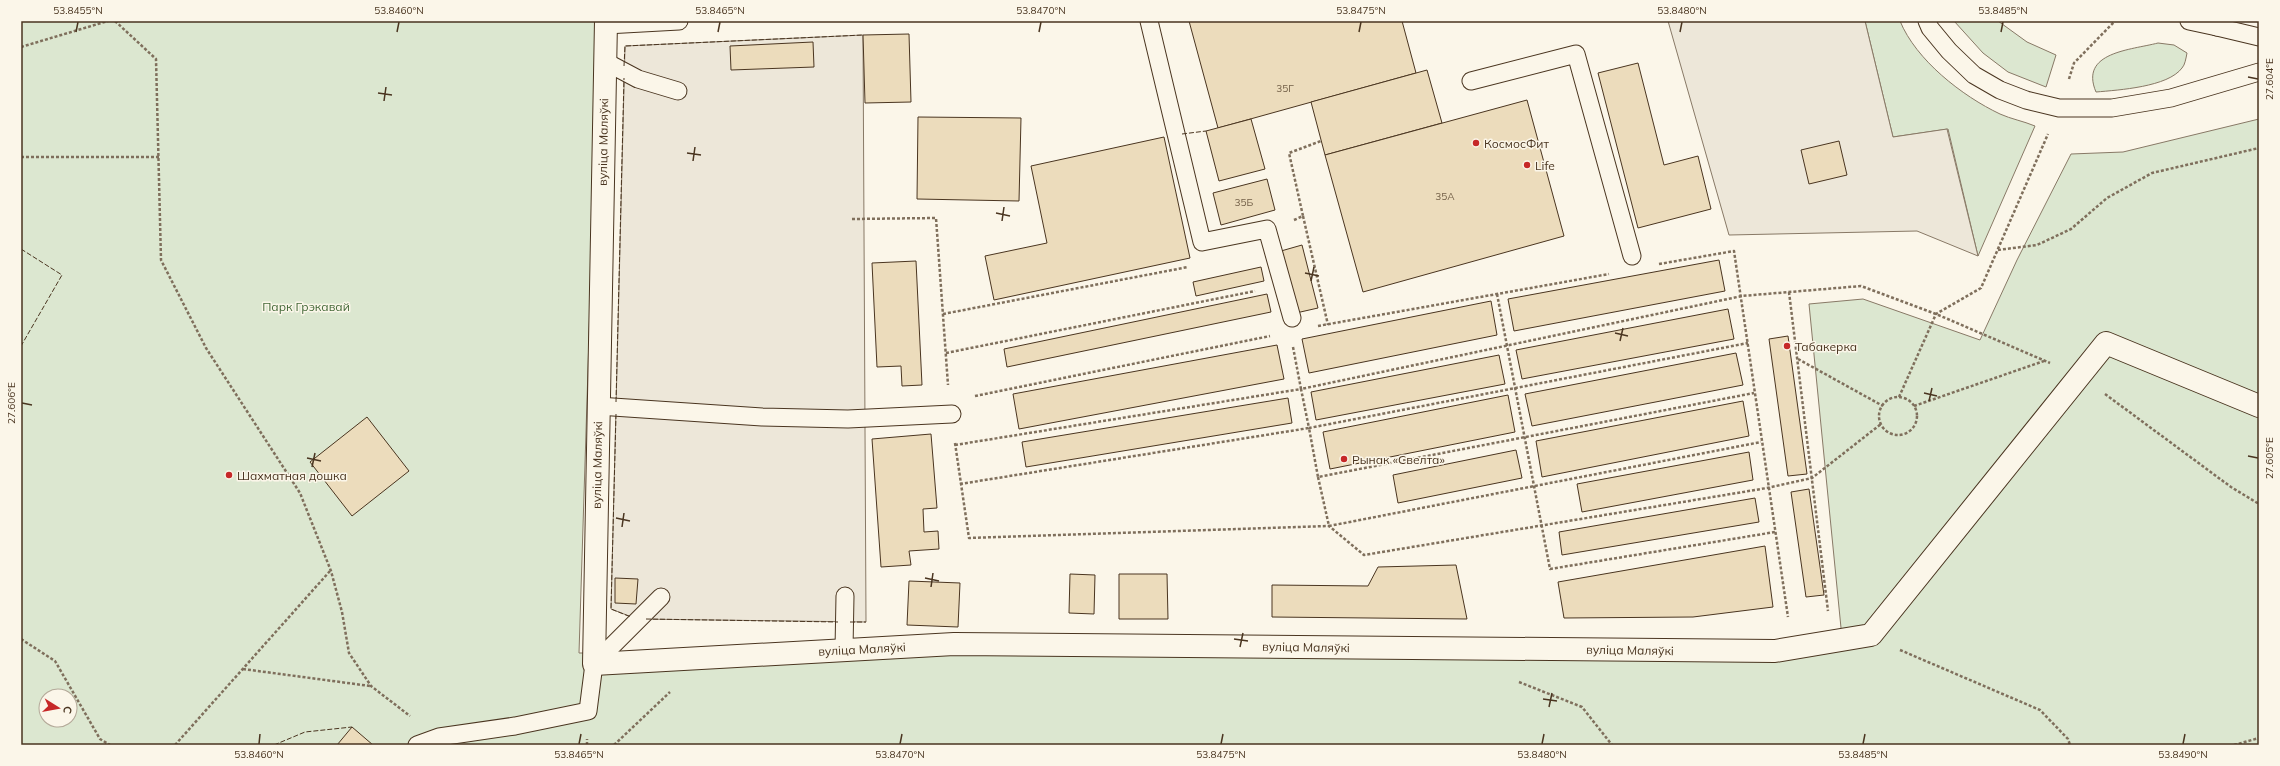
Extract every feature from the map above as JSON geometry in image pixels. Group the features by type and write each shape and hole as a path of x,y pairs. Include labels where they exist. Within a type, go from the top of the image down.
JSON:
{"street":[{"name":"вуліца Маляўкі","path":"606,23 604,61 594,664 954,644 1775,651 1871,635"},
{"path":"1871,635 2106,343 2259,406"}],"lane":[{"path":"606,23 679,21"},
{"path":"1149,21 1202,242 1267,229 1292,318"},
{"path":"1927,21 1930,28 1949,51 1974,76 2000,90 2026,100 2059,108 2112,108 2171,98 2259,72"},
{"path":"2189,21 2216,24 2259,37"},
{"path":"1470,81 1576,54 1632,256"},
{"path":"604,61 638,80 678,91"},
{"path":"598,406 762,417 848,419 952,414"},
{"path":"844,649 845,596"},
{"path":"417,745 439,737 515,726 588,711 594,664 661,597"}],"path":[{"path":"21,47 108,21"},
{"path":"115,21 156,59 161,260 206,348 300,493 331,571 342,612 349,653 371,686 439,737"},
{"path":"1899,397 1910,402 1914,406 1917,418 1915,424 1907,433 1895,435 1889,433 1881,424 1880,418 1883,406 1887,402 1899,397 1936,314 1981,288 2059,108 2074,63 2115,21"},
{"path":"1321,141 1289,153 1328,325"},
{"path":"1998,250 2037,245 2071,229 2107,198 2152,173 2259,148"},
{"path":"21,157 159,157"},
{"path":"1267,229 1303,216"},
{"path":"852,218 936,218"},
{"path":"1658,265 1734,251 1742,296 1761,442 1789,624"},
{"path":"943,314 1195,266"},
{"path":"1312,327 1612,273"},
{"path":"946,353 1283,286"},
{"path":"955,445 1301,389 1742,296 1861,286 1936,314 2079,376 2231,487 2259,504"},
{"path":"1789,292 1831,642"},
{"path":"1497,294 1543,525 1550,569 1775,532"},
{"path":"973,397 1274,335"},
{"path":"960,484 1309,428 1748,343"},
{"path":"1292,346 1329,526 1364,555 1768,488 1812,478 1881,424"},
{"path":"1798,359 1883,406"},
{"path":"1914,406 2045,361"},
{"path":"1318,477 1754,393"},
{"path":"1079,535 1329,526 1761,442"},
{"path":"175,745 331,571"},
{"path":"1871,635 1883,642 2040,710 2068,739 2070,745"},
{"path":"21,639 55,661 100,739 110,745"},
{"path":"243,669 371,686"},
{"path":"1517,681 1582,707 1612,745"},
{"path":"614,745 671,691"},
{"path":"2234,745 2259,738"}],"green space":[{"name":"Парк Грэкавай","path":"21,21 599,21 579,653 1776,651 1842,638 1809,304 1863,299 1980,340 2017,260 2071,154 2123,152 2259,119 2259,745 21,745"},
{"path":"1865,21 1900,21 1907,35 1917,49 1929,63 1956,87 2000,114 2035,126 1978,256 1948,129 1893,137"},
{"path":"1954,21 1998,21 2027,42 2056,55 2046,87 2008,72 1983,53"},
{"path":"2158,43 2174,45 2187,53 2183,67 2175,74 2155,83 2142,86 2096,92 2093,79 2095,68 2101,61 2110,55 2122,51"}],"shaded area":[{"path":"1668,21 1865,21 1893,137 1947,129 1978,256 1917,231 1729,235"},
{"path":"863,35 866,622 637,619 611,609 625,46"}],"building":[{"path":"1189,21 1402,21 1416,73 1218,128"},
{"path":"909,34 911,102 865,103 863,35"},
{"path":"813,42 814,67 731,70 730,46"},
{"path":"1638,63 1664,165 1698,156 1711,209 1638,228 1598,73"},
{"path":"1427,70 1442,123 1325,155 1311,102"},
{"path":"1527,100 1564,236 1363,292 1325,155"},
{"path":"918,117 1021,118 1019,201 917,199"},
{"path":"1251,119 1265,169 1219,181 1206,131"},
{"path":"1164,137 1190,258 994,300 985,256 1047,243 1031,166"},
{"path":"1839,141 1847,175 1809,184 1801,150"},
{"path":"1267,179 1275,210 1221,225 1213,193"},
{"path":"1302,245 1318,308 1296,313 1281,251"},
{"path":"1719,260 1725,291 1514,331 1508,299"},
{"path":"916,261 922,385 902,386 901,366 877,367 872,263"},
{"path":"1261,267 1264,281 1196,296 1193,282"},
{"path":"1267,294 1271,312 1007,367 1004,349"},
{"path":"1491,301 1497,335 1309,373 1302,339"},
{"path":"1728,309 1734,339 1522,379 1516,350"},
{"path":"1788,336 1807,474 1788,476 1769,339"},
{"path":"1277,345 1284,379 1019,429 1013,394"},
{"path":"1736,353 1743,385 1532,426 1525,394"},
{"path":"1499,355 1505,384 1316,420 1311,392"},
{"path":"1508,395 1515,432 1330,469 1323,432"},
{"path":"1288,398 1292,423 1026,467 1022,442"},
{"path":"1743,401 1749,436 1542,477 1536,441"},
{"path":"367,417 409,471 352,516 310,462"},
{"path":"931,434 937,508 923,509 924,532 938,531 939,549 909,551 911,565 881,567 872,439"},
{"path":"1516,450 1522,478 1398,503 1393,475"},
{"path":"1749,452 1753,480 1582,512 1577,484"},
{"path":"1809,489 1824,595 1806,597 1791,492"},
{"path":"1755,498 1759,522 1562,555 1559,532"},
{"path":"1765,546 1773,607 1693,617 1564,618 1558,582"},
{"path":"1456,565 1467,619 1272,617 1272,585 1368,586 1378,567"},
{"path":"1070,574 1095,575 1094,614 1069,613"},
{"path":"1119,574 1167,574 1168,619 1119,619"},
{"path":"615,578 638,579 636,604 615,603"},
{"path":"909,581 960,583 958,627 907,625"},
{"path":"352,727 373,745 337,745"}],"fence":[{"path":"624,66 625,46 863,35"},
{"path":"616,402 624,78"},
{"path":"1182,134 1206,131"},
{"path":"21,249 62,275 21,346"},
{"path":"616,414 611,609 631,617"},
{"path":"646,619 838,622"},
{"path":"850,622 866,622"},
{"path":"274,745 305,732 352,727"}],"place":[{"name":"КосмосФит","path":"1476,143"},
{"name":"Life","path":"1527,165"},
{"name":"Табакерка","path":"1787,346"},
{"name":"Рынак «Свелта»","path":"1344,459"},
{"name":"Шахматная дошка","path":"229,475"}]}
